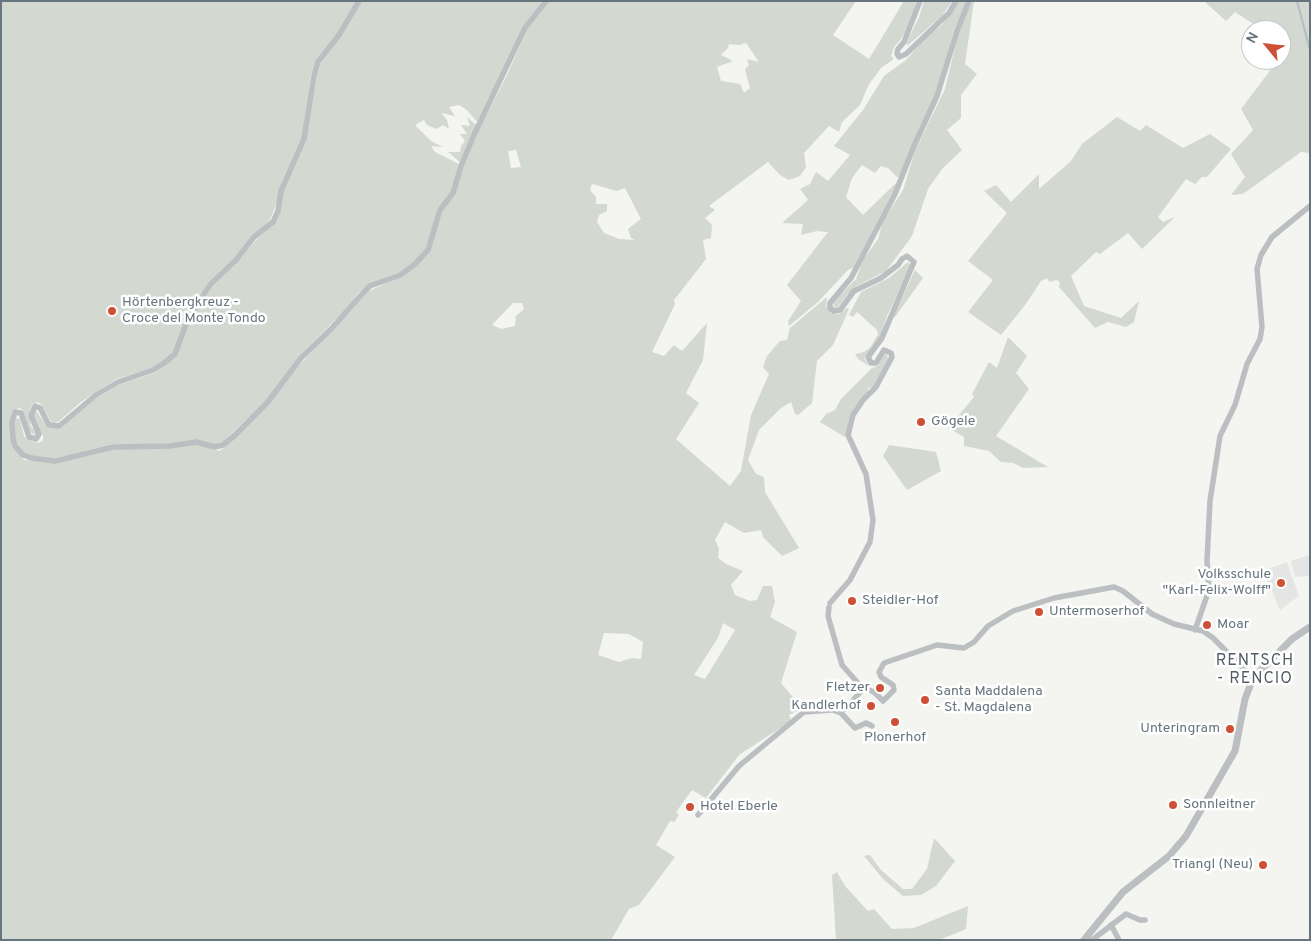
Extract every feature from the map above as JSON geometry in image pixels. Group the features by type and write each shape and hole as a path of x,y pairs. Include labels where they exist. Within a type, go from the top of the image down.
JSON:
{"street":[{"path":"358,1 339,35 318,62 304,139 281,191 278,211 273,222 254,237 236,260 210,285 188,319 174,354 164,363 153,370 118,382 89,400 59,426 49,425 40,408 35,406 31,416 38,434 36,439 29,437 21,413 15,412 12,422 13,439 23,455 55,461 112,447 170,446 196,442 215,447 223,445 234,436 267,403 301,358 332,328 370,286 400,275 414,265 428,250 440,210 453,194 461,166 474,135 525,28 546,1"},
{"path":"920,1 904,42 898,49 897,54 900,57 906,54 949,13 956,1"},
{"path":"969,1 937,96 895,194 851,278 830,303 830,308 834,311 840,310 854,291 881,278 898,265 902,258 907,256 914,262 882,338 868,357 871,363 876,364 884,350 891,353 892,357 876,387 863,400 853,416 848,435 866,474 873,520 870,542 850,580 830,605 828,616 842,665 858,683 883,701 894,690 894,685 881,677 879,672 884,663 936,645 964,648 974,642 988,626 1013,611 1076,593 1114,588 1123,591 1152,614 1213,638 1253,678"},
{"path":"1195,630 1209,590 1207,561 1210,501 1220,436 1236,405 1247,364 1260,339 1262,327 1257,269 1261,256 1272,237 1310,206"},
{"path":"1084,940 1123,892 1169,856 1186,836 1235,751 1245,699 1253,678 1295,636 1310,627"},
{"path":"698,815 738,766 804,712 846,709 862,690 867,688"},
{"path":"833,710 841,713 855,728 866,723 872,726"},
{"path":"1092,940 1126,914 1140,920 1145,920"},
{"path":"1110,925 1119,940"}],"shaded area":[{"path":"1,1 356,1 337,34 317,61 311,75 302,138 270,220 234,261 208,284 173,352 163,361 152,368 116,379 81,402 58,422 52,423 41,404 37,402 32,404 29,415 31,426 37,433 35,435 28,431 22,409 19,408 12,411 10,423 13,446 24,460 41,461 113,449 196,444 219,451 224,448 365,293 401,276 429,251 443,210 454,196 463,167 477,134 527,30 549,1 856,1 833,35 869,59 904,1 916,1 912,19 901,39 894,47 891,56 894,59 881,68 869,84 860,105 842,122 839,132 829,126 804,153 806,167 800,176 789,180 780,175 768,162 709,206 715,210 705,218 712,225 711,238 703,240 706,259 674,300 675,304 652,352 664,356 674,345 682,351 707,323 703,360 686,393 699,403 676,439 730,486 741,471 751,415 769,374 763,367 767,356 780,341 787,340 790,328 827,297 826,307 834,314 839,314 847,308 849,309 833,345 817,361 812,403 798,415 795,414 791,402 781,408 759,430 748,460 756,474 764,477 765,492 799,548 782,556 763,537 761,530 744,533 725,522 715,540 719,549 718,558 726,564 743,571 731,585 735,595 750,601 757,600 763,586 772,586 775,602 770,617 797,632 781,683 802,708 789,715 791,721 739,755 706,798 692,790 676,812 679,815 674,822 670,821 656,845 675,857 639,905 629,909 611,940 1,940","holes":["746,43 759,62 747,59 749,65 745,69 750,88 744,93 740,84 721,81 717,67 733,61 721,55 728,48 729,44 739,45","516,150 521,167 511,168 508,151","592,184 617,191 625,188 641,219 628,229 631,238 635,240 619,239 604,233 597,222 599,215 607,211 607,204 596,204 596,197 590,190","513,303 522,303 524,309 516,316 515,326 501,329 492,325","723,623 735,630 705,679 694,675 718,638","604,633 629,634 643,642 641,659 632,658 619,662 598,655"]},
{"path":"361,1 542,1 523,27 501,76 477,122 467,110 459,105 449,107 455,116 441,113 447,120 449,129 443,125 437,129 427,125 424,120 415,125 431,141 443,147 431,146 435,152 459,164 451,193 438,209 426,248 412,264 399,272 370,284 359,292 349,306 301,354 266,401 224,441 215,445 113,444 51,459 29,457 22,452 15,440 13,424 16,418 20,419 24,436 30,441 39,443 43,440 43,435 36,426 33,416 36,411 49,428 56,428 118,385 154,373 176,355 190,320 211,288 274,223 283,191 306,140 321,63 341,36"},
{"path":"924,1 952,1 942,16 907,46 907,42 919,17"},
{"path":"959,1 967,2 954,30 937,91 911,147 900,177 897,177 888,168 881,166 875,173 862,165 852,178 846,197 863,215 899,180 854,267 848,270 818,302 789,326 788,321 801,301 787,285 828,232 817,231 801,235 803,224 782,223 808,200 800,189 810,184 816,172 828,181 850,155 834,146 863,110 884,76 906,60 928,35 941,26"},
{"path":"972,1 974,1 965,64 977,74 961,95 961,118 947,130 962,150 942,169 928,189 912,236 886,271 857,286 838,307 834,308 834,301 856,279 863,260 878,239 883,221 903,190 915,151 945,89 959,30"},
{"path":"1204,1 1310,1 1310,153 1301,152 1243,194 1231,195 1245,177 1231,154 1253,130 1241,109 1270,70 1291,70 1291,20 1247,20 1235,12 1226,21"},
{"path":"467,117 476,125 460,162 448,152 460,152 461,146 465,141 460,134 467,134 461,125 470,126"},
{"path":"1117,117 1140,131 1146,125 1183,148 1210,134 1231,149 1207,177 1202,177 1195,184 1186,179 1158,217 1163,222 1175,217 1142,249 1128,233 1100,254 1096,252 1071,276 1084,306 1121,318 1139,301 1134,322 1126,327 1108,322 1095,328 1059,287 1060,282 1057,280 1049,282 1047,278 1041,281 1001,335 968,312 993,280 968,261 1007,213 984,191 996,185 1011,202 1039,174 1039,189 1071,161 1082,144"},
{"path":"908,262 911,265 887,316 881,336 864,358 869,366 858,359 855,354 870,348 878,334 877,330 857,312 853,317 849,315 861,292 889,278"},
{"path":"915,270 923,278 895,317 893,317"},
{"path":"1008,337 1027,356 1016,373 1029,389 996,436 1048,467 1023,468 1013,463 1001,462 989,451 964,446 964,437 948,428 974,397 972,394 989,362 997,368"},
{"path":"887,354 888,360 872,389 870,387 867,390 869,391 854,408 845,437 820,422 826,414 835,410 841,399 872,368 878,366 883,356"},
{"path":"889,445 936,452 941,471 907,490 883,456"},
{"path":"1310,555 1310,576 1295,577 1291,561"},
{"name":"Volksschule \"Karl-Felix-Wolff\"","path":"1287,562 1299,596 1280,610 1263,571"},
{"path":"934,838 955,861 936,886 921,895 903,896 884,880 864,856 870,855 881,870 903,889 912,889 927,869"},
{"path":"837,872 845,886 868,911 874,909 892,929 914,928 968,906 966,929 939,940 836,940 832,875"}],"waterway":[{"path":"1297,1 1310,50"}],"place":[{"name":"Hörtenbergkreuz - Croce del Monte Tondo","path":"112,311"},
{"name":"Gögele","path":"921,422"},
{"name":"Volksschule \"Karl-Felix-Wolff\"","path":"1281,583"},
{"name":"Steidler-Hof","path":"852,601"},
{"name":"Untermoserhof","path":"1039,612"},
{"name":"Moar","path":"1207,625"},
{"name":"Fletzer","path":"880,688"},
{"name":"Santa Maddalena - St. Magdalena","path":"925,700"},
{"name":"Kandlerhof","path":"871,706"},
{"name":"Plonerhof","path":"895,722"},
{"name":"Unteringram","path":"1230,729"},
{"name":"Sonnleitner","path":"1173,805"},
{"name":"Hotel Eberle","path":"690,807"},
{"name":"Triangl (Neu)","path":"1263,865"}],"district":[{"name":"RENTSCH - RENCIO","path":"1255,671"}]}
